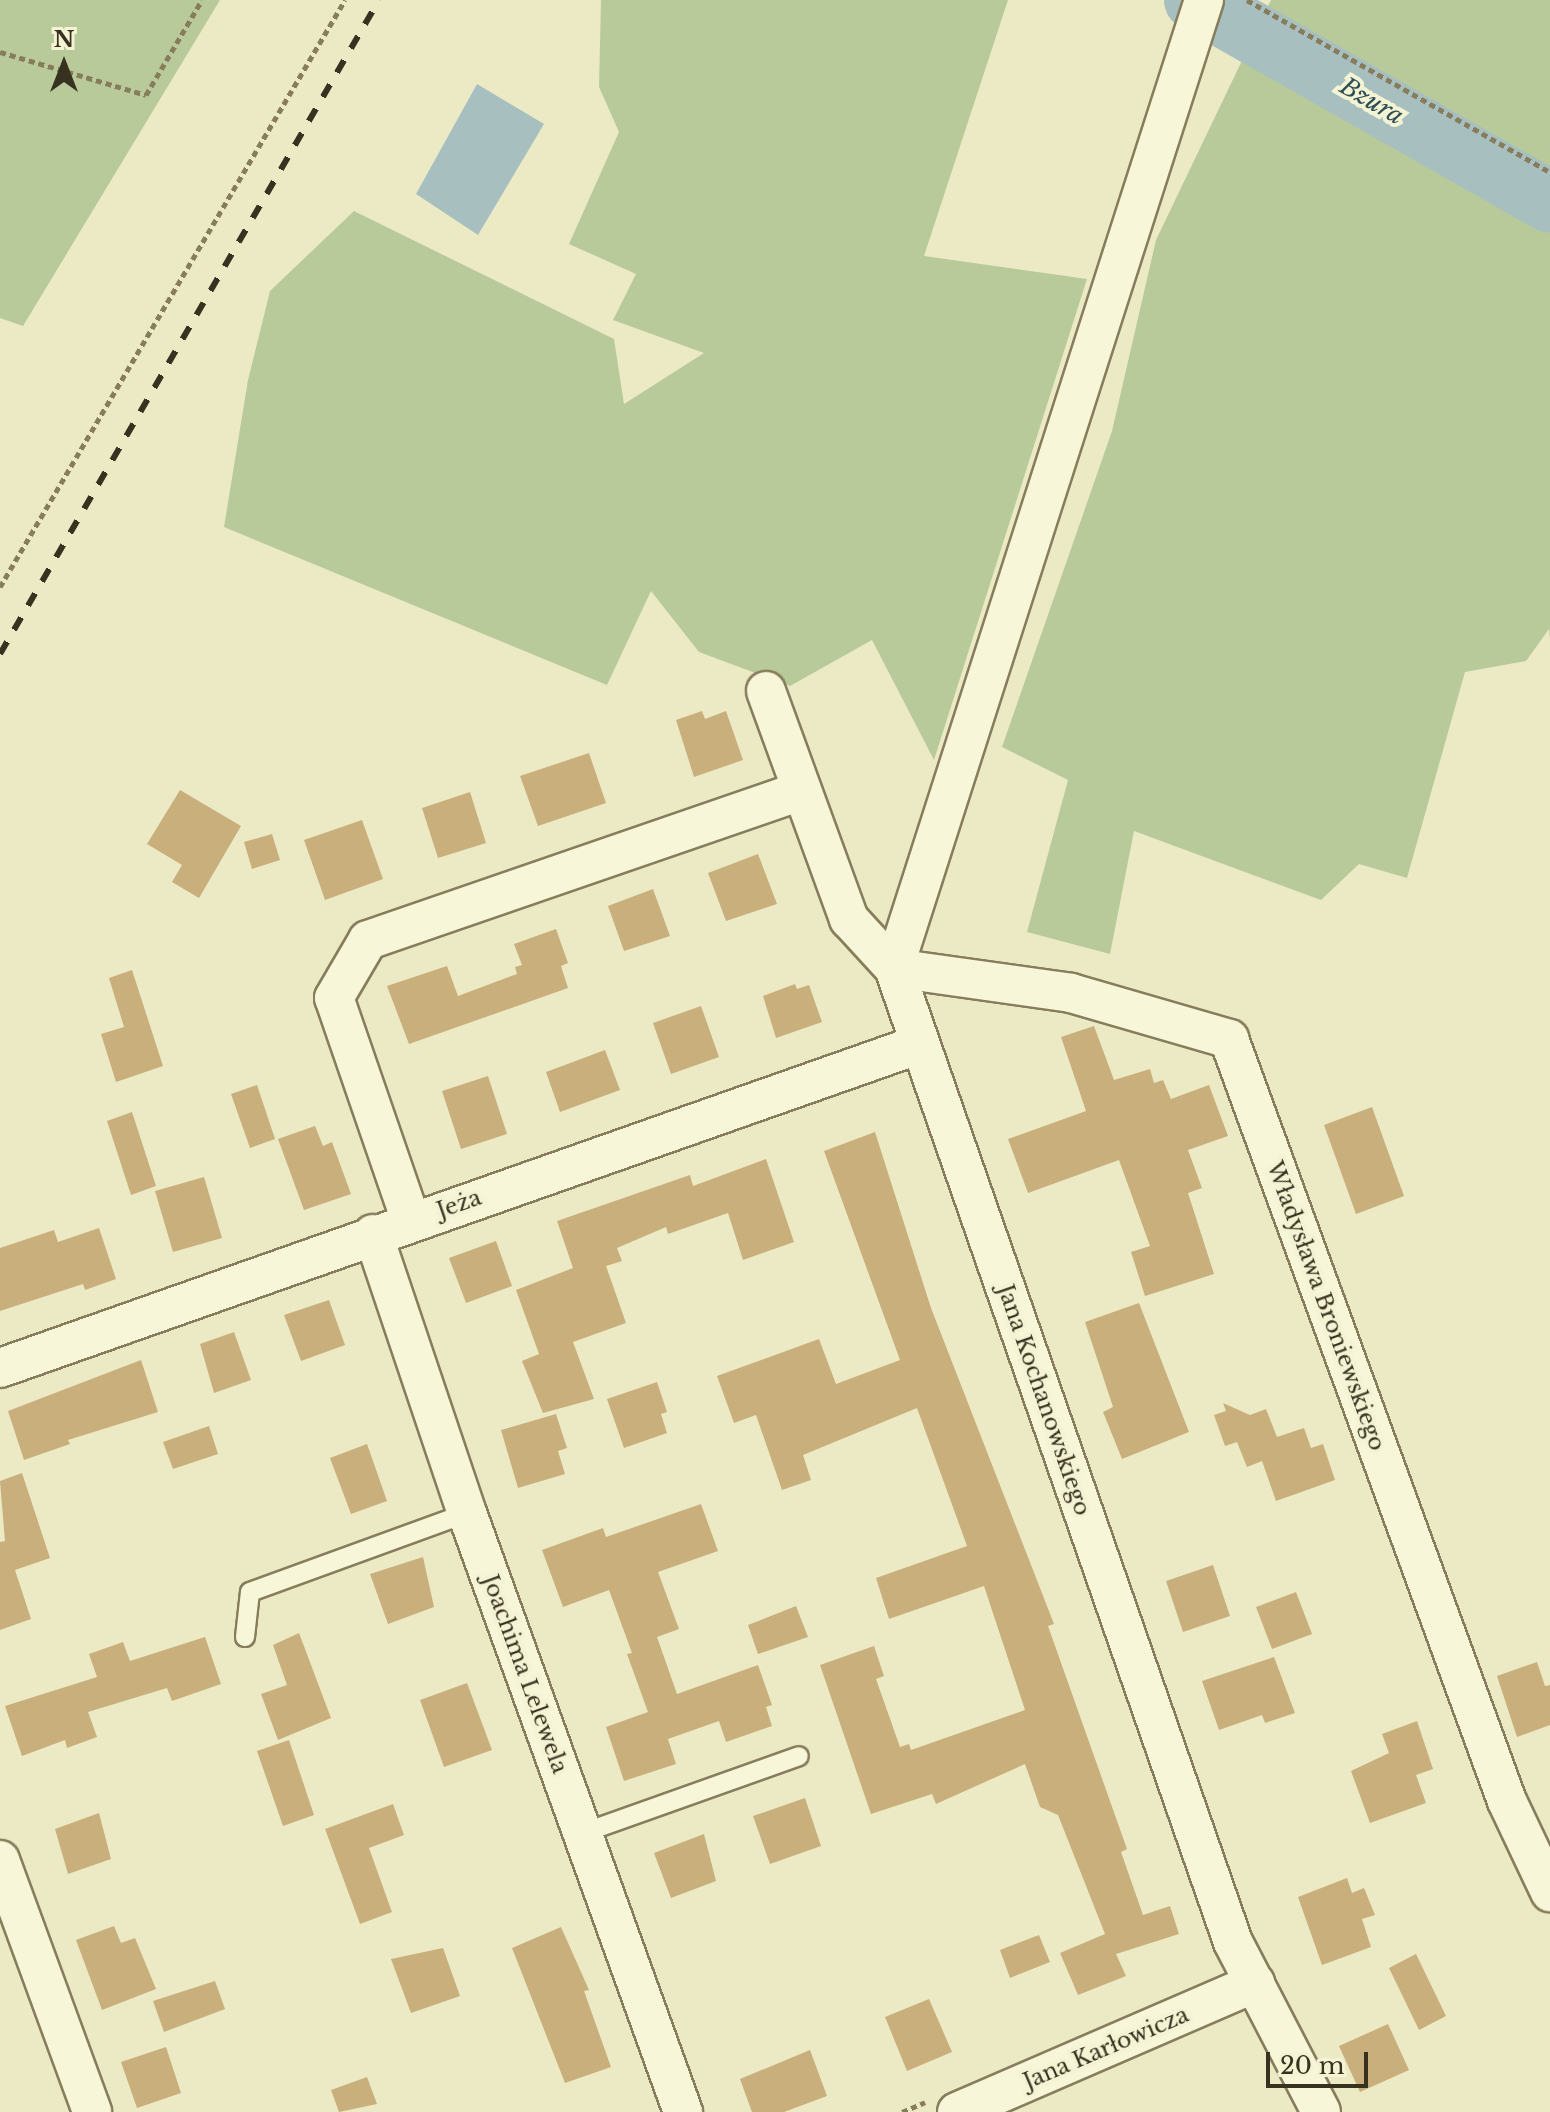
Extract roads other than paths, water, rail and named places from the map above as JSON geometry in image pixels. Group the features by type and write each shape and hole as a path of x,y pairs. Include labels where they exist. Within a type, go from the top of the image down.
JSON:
{"street":[{"path":"894,968 1198,15"},
{"name":"Jana Kochanowskiego","path":"766,691 849,919 894,968 1233,1942 1321,2112"},
{"path":"411,1221 334,998 368,940 800,791"},
{"name":"Władysława Broniewskiego","path":"894,968 1071,993 1229,1039 1507,1801 1550,1892"},
{"name":"Jeża","path":"0,1368 373,1234 920,1044"},
{"name":"Joachima Lelewela","path":"373,1234 467,1513 683,2112"},
{"path":"0,1860 92,2112"},
{"name":"Jana Karłowicza","path":"957,2112 1255,1983"}],"lane":[{"path":"245,1637 250,1592 467,1513"},
{"path":"583,1833 799,1756"}],"water":[{"path":"477,84 544,124 478,235 416,194"}],"waterway":[{"name":"Bzura","path":"1195,0 1550,202"}],"railway":[{"path":"0,654 379,0"}]}
